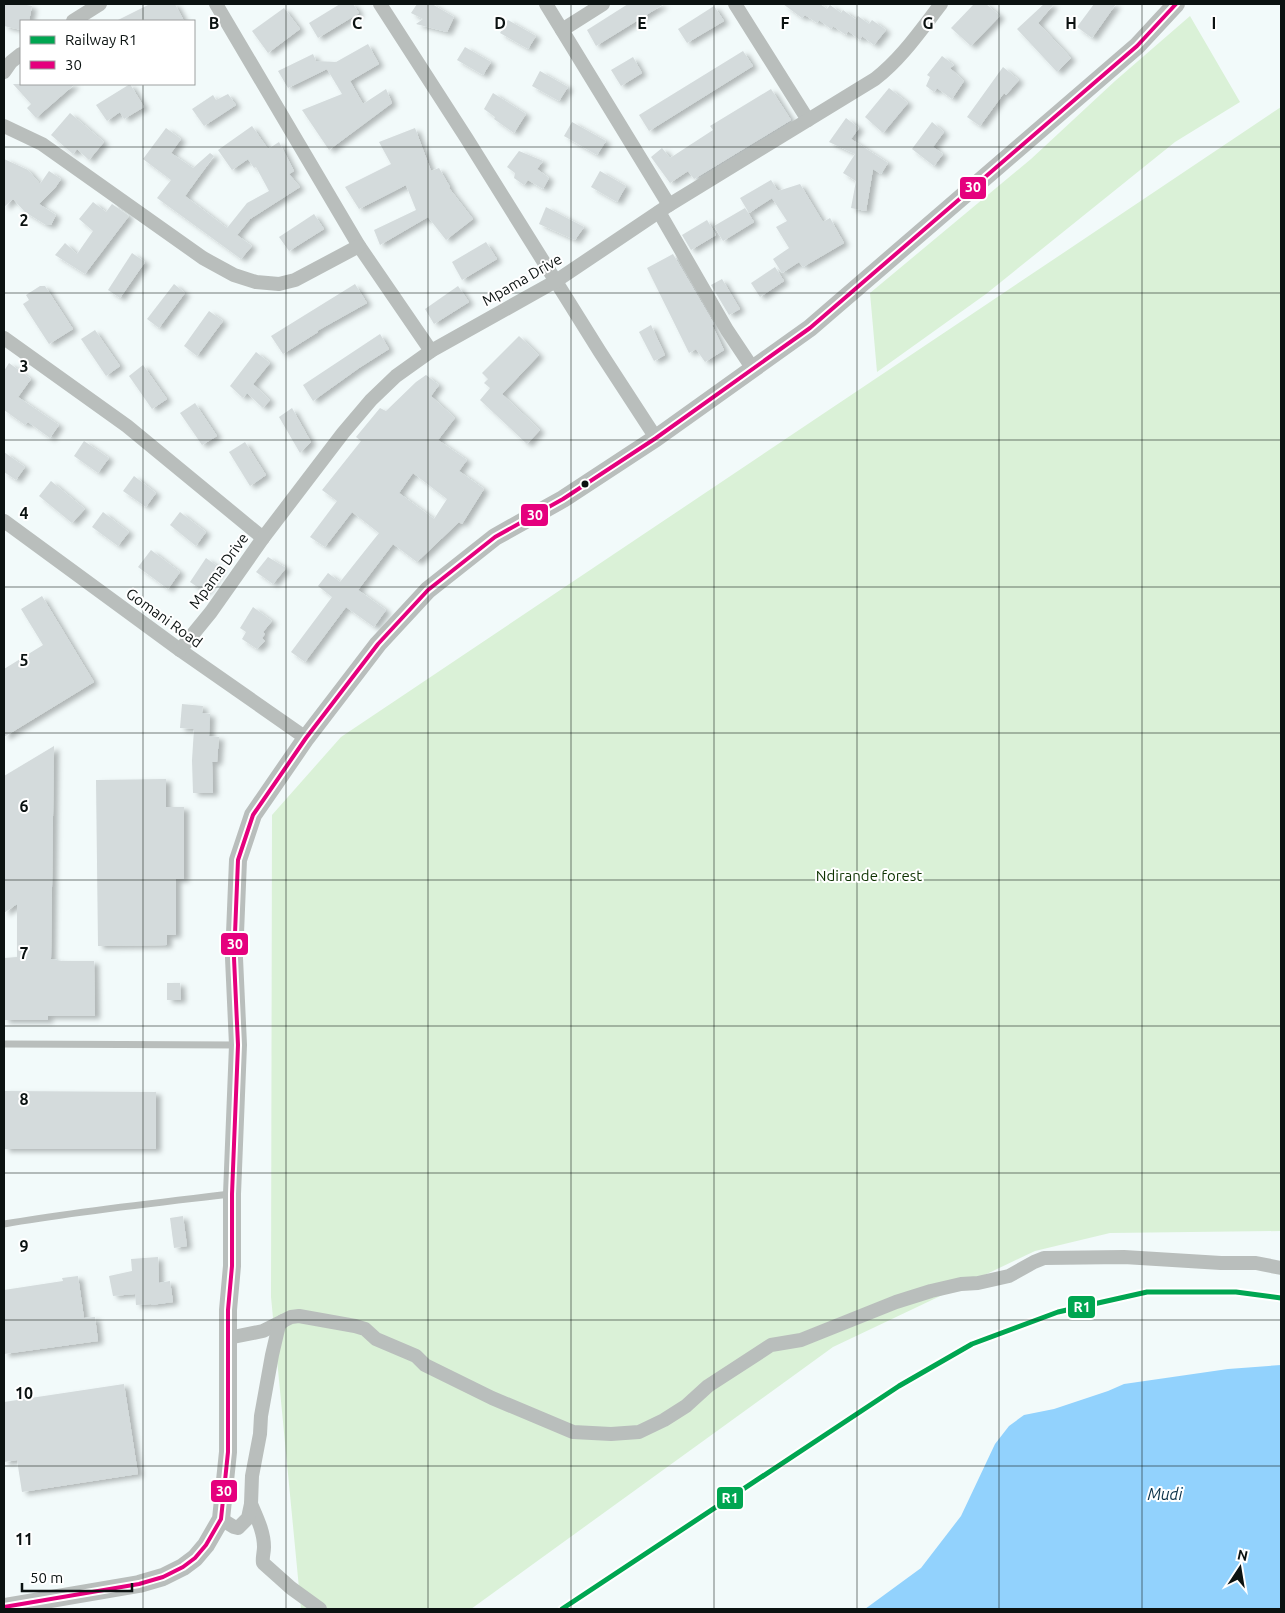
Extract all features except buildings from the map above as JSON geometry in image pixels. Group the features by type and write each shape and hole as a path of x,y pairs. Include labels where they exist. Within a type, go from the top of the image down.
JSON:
{"street":[{"path":"74,20 100,4"},
{"path":"216,4 359,246 431,351"},
{"path":"380,4 656,438"},
{"path":"546,4 664,208 727,330 753,369"},
{"path":"562,30 603,4"},
{"path":"735,4 808,120"},
{"name":"Mpama Drive","path":"180,650 211,612 262,538 370,400 396,376 431,351 556,280 664,208 875,80 891,67 941,4"},
{"path":"4,1606 139,1584 163,1577 195,1558 206,1545 221,1519 228,1452 228,1338 232,1266 232,1194 238,1045 234,958 238,860 253,815 306,738 378,644 428,590 495,537 563,499 656,438 810,328 1137,46 1176,4"},
{"path":"4,72 11,62 20,55"},
{"path":"4,126 42,144 203,258 234,275 256,282 279,284 295,280 359,246"},
{"path":"4,338 127,426 262,538"},
{"name":"Gomani Road","path":"4,521 180,650 306,738"},
{"path":"228,1338 263,1331 291,1317 298,1316 365,1329 376,1339 416,1356 425,1365 546,1422 573,1432 611,1434 640,1432 664,1420 686,1406 708,1386 771,1345 801,1340 896,1302 931,1291 1009,1276 1044,1258 1124,1257 1221,1263 1256,1263 1281,1268"},
{"path":"221,1519 238,1528 248,1518 251,1504 252,1476 260,1434 260,1416 279,1325 283,1321"},
{"path":"251,1504 259,1521 262,1534 264,1548 263,1563 291,1588 320,1609"}],"lane":[{"path":"4,1044 238,1045"},
{"path":"4,1224 232,1194"}],"green space":[{"path":"1190,16 1240,102 1175,142 986,294 877,372 870,293 1031,159 1115,81"},
{"name":"Ndirande forest","path":"1281,107 1281,1231 1110,1233 1035,1251 833,1347 471,1609 301,1609 271,1297 272,815 341,737"}],"water":[{"name":"Mudi","path":"1281,1365 1281,1609 865,1609 921,1568 961,1516 995,1444 1009,1426 1024,1415 1054,1409 1124,1384 1228,1369"}],"rail line":[{"name":"R1","path":"562,1609 899,1386 972,1344 1058,1312 1147,1292 1236,1292 1281,1298"}],"transit line":[{"name":"30","path":"4,1607 139,1584 163,1577 183,1567 195,1558 206,1545 221,1519 228,1452 228,1310 232,1266 232,1194 238,1045 234,958 238,860 253,815 306,738 378,644 428,590 495,537 563,499 656,438 810,328 1137,46 1176,4"}]}
